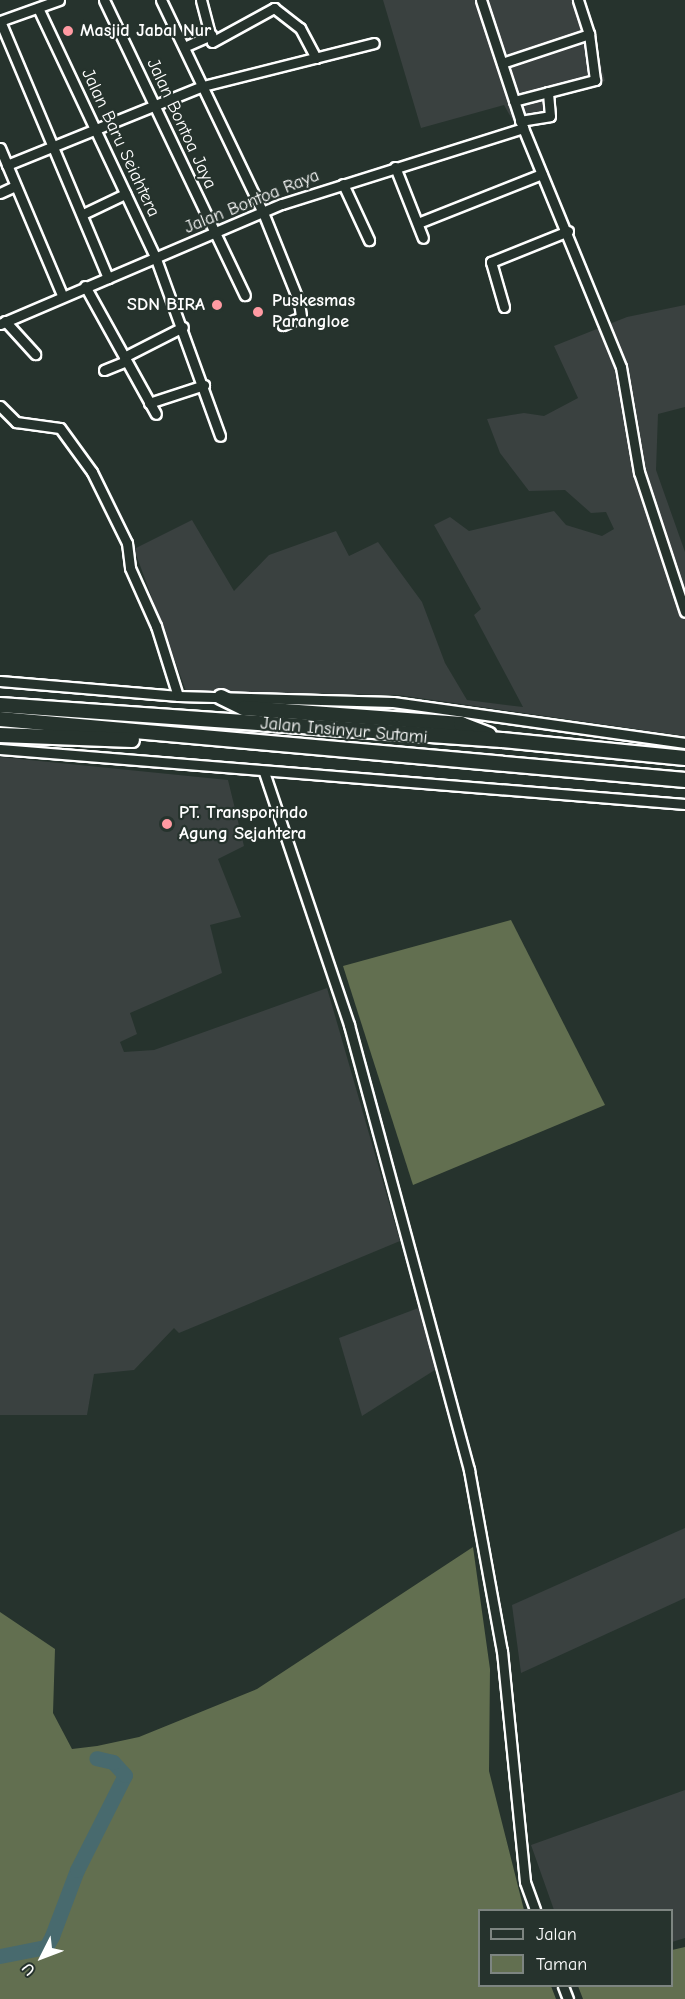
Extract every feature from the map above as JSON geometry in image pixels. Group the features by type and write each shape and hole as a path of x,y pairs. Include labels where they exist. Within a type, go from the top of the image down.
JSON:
{"highway":[{"path":"221,697 244,708 461,724 502,740"},
{"name":"Jalan Insinyur Sutami","path":"0,705 502,740 685,758"},
{"name":"Jalan Insinyur Sutami","path":"0,719 685,780"},
{"path":"0,735 138,740 181,735"}],"street":[{"path":"59,0 0,21 56,146 108,278"},
{"name":"Jalan Bontoa Jaya","path":"104,0 245,295"},
{"path":"161,0 264,215 301,310 298,321 283,325"},
{"path":"202,0 212,42 274,8 300,28 316,58"},
{"path":"481,0 521,125 568,231 621,367 639,472 685,612"},
{"path":"514,101 597,78 589,34 578,0"},
{"name":"Jalan Baru Seiahtera","path":"38,8 156,260 183,327 220,436"},
{"path":"502,63 589,34"},
{"path":"184,47 211,35"},
{"path":"8,165 203,86 374,43"},
{"name":"Jalan Bontoa Raya","path":"2,323 62,295 156,260 215,234 343,184 550,116 548,92"},
{"path":"0,148 62,295"},
{"path":"395,167 423,238"},
{"path":"418,223 542,174"},
{"path":"343,184 369,240"},
{"path":"0,193 15,186"},
{"path":"83,214 125,194"},
{"path":"504,307 491,262 568,231"},
{"path":"85,286 156,414"},
{"path":"2,323 35,354"},
{"path":"104,370 183,327"},
{"path":"149,403 204,385"},
{"path":"0,406 16,422 60,428 92,472 127,543 130,568 156,626 178,696"},
{"path":"0,681 178,696 393,702 685,743"},
{"path":"0,749 685,804"},
{"path":"264,772 371,1102 469,1470 501,1651 525,1882 534,1909"}],"shaded area":[{"path":"383,0 585,0 605,81 554,97 557,109 513,121 504,105 421,128"},
{"path":"685,305 685,407 658,414 656,470 685,552 685,736 398,695 186,691 134,549 192,520 234,591 269,555 336,531 349,556 378,542 422,602 445,663 467,700 523,707 474,615 481,609 434,525 450,517 469,531 554,511 566,525 602,536 614,529 606,512 591,513 565,490 529,491 500,453 487,419 524,413 544,416 578,398 554,346 627,317"},
{"path":"0,757 228,780 244,846 218,859 241,917 210,925 222,973 130,1013 137,1034 120,1042 124,1052 154,1050 327,988 400,1241 179,1333 174,1328 134,1370 94,1374 87,1415 0,1415"},
{"path":"421,1307 438,1368 362,1416 339,1338"},
{"path":"685,1528 685,1598 521,1673 512,1605"},
{"path":"685,1790 685,1938 673,1942 673,1909 554,1909 531,1845"}],"green space":[{"path":"511,920 605,1105 413,1185 343,966"},
{"path":"473,1547 490,1669 489,1771 524,1909 478,1909 478,1987 551,1987 556,1999 0,1999 0,1612 55,1649 53,1713 72,1749 139,1737 257,1689"},
{"path":"685,1947 685,1999 583,1999 578,1987 673,1987 673,1950"}],"waterway":[{"path":"0,1956 46,1947 52,1936 77,1870 125,1775 113,1762 96,1758"}],"place":[{"name":"Masjid Jabal Nur","path":"68,31"},
{"name":"SDN BIRA","path":"217,305"},
{"name":"Puskesmas Parangloe","path":"258,312"},
{"name":"PT. Transporindo Agung Sejahtera","path":"167,824"}]}
